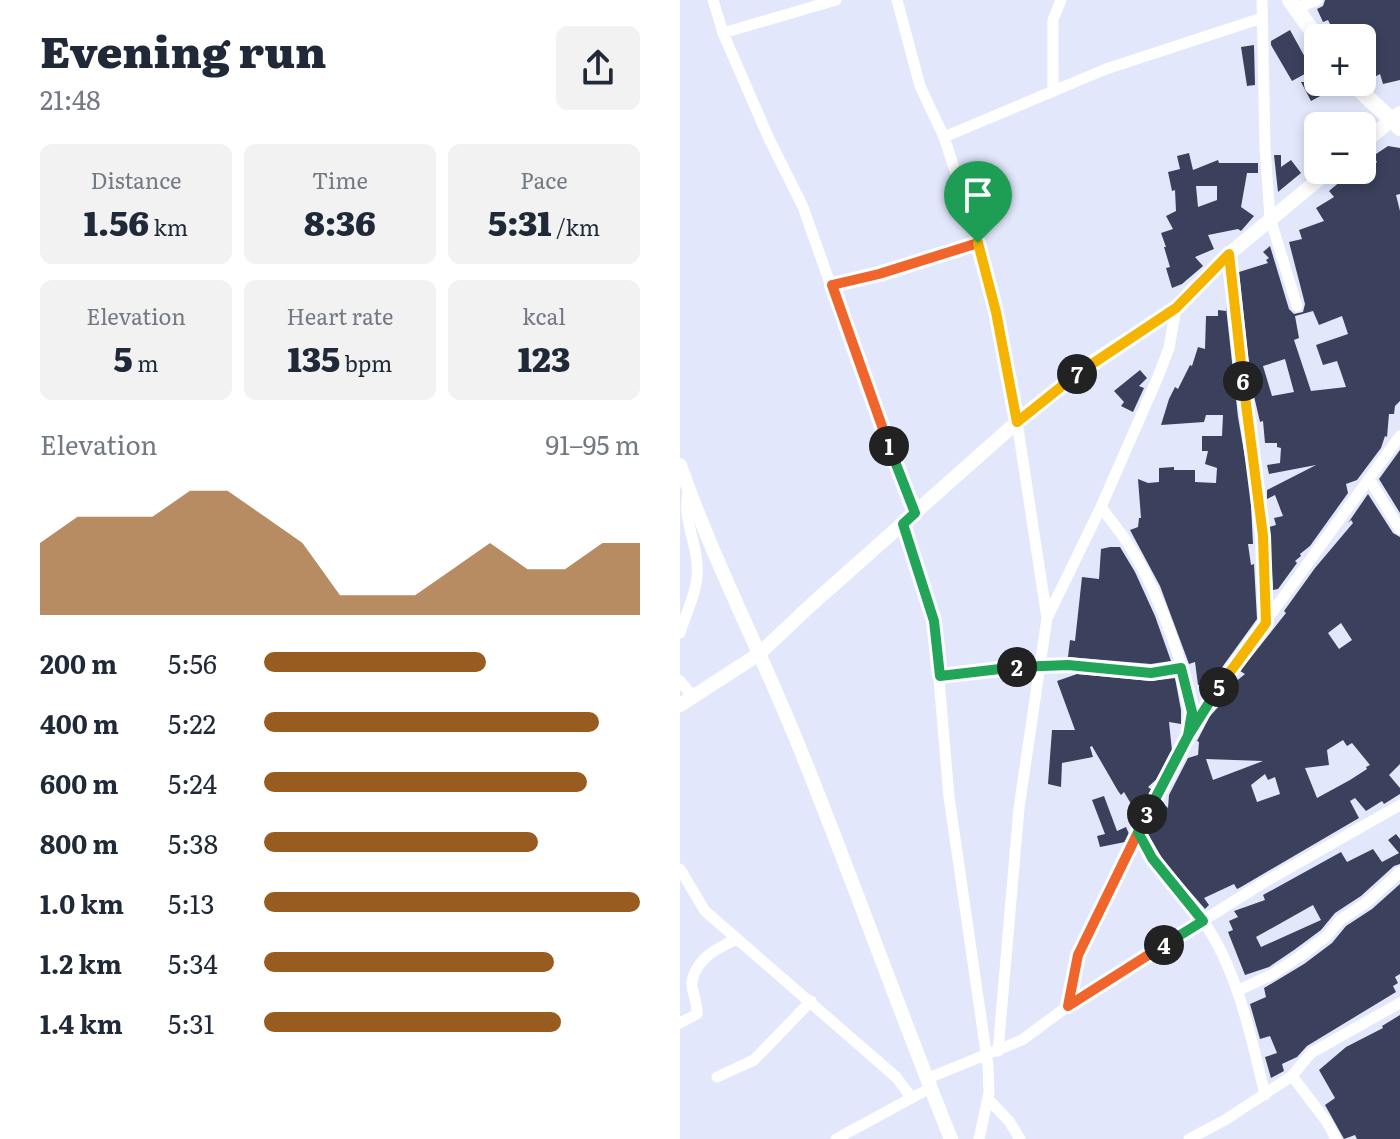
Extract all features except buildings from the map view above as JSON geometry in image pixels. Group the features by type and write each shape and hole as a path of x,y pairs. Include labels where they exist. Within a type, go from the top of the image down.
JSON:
{"main road":[{"path":"1292,4 1307,24"},
{"path":"1368,96 1397,121"}],"street":[{"path":"713,0 723,33 770,141 803,207 915,513"},
{"path":"723,33 836,0"},
{"path":"897,0 920,86 944,137 996,312 1017,422 1047,618 1019,808 988,1099 979,1139"},
{"path":"1053,90 1053,20 1061,0"},
{"path":"1262,0 1270,218 1297,306"},
{"path":"1292,4 1317,0"},
{"path":"944,137 1106,69 1262,18"},
{"path":"1376,135 1397,121"},
{"path":"680,681 686,701 759,654 1017,422 1089,364 1176,308 1229,254 1312,184"},
{"path":"832,285 879,274 978,243"},
{"path":"1229,254 1246,416 1258,485 1266,623"},
{"path":"1047,618 1101,507 1169,348 1176,308"},
{"path":"1068,1006 1078,955 1138,832 1208,701 1400,436"},
{"path":"680,465 833,830 951,1139"},
{"path":"1369,479 1400,529"},
{"path":"680,633 697,577 681,513 681,501 689,487"},
{"path":"1101,507 1133,551 1174,643 1192,712 1188,736"},
{"path":"903,524 934,621 949,797 992,1054"},
{"path":"940,676 988,669 1068,665 1151,673 1181,668"},
{"path":"836,1139 911,1097 928,1084 1022,1040 1068,1006 1263,883 1400,805"},
{"path":"1138,832 1152,858 1203,921 1237,991 1265,1095"},
{"path":"680,869 705,911 896,1077 911,1097"},
{"path":"1237,991 1273,974 1299,957 1400,872"},
{"path":"680,1023 697,1014 692,982 703,960 714,950 737,939"},
{"path":"717,1077 754,1060 811,1001"},
{"path":"1189,1139 1292,1076 1311,1053 1400,1003"},
{"path":"1292,1076 1336,1139"},
{"path":"988,1099 1009,1121 1020,1139"}],"route":[{"path":"978,243 879,274 832,285 877,416 915,513 903,524 934,621 940,676 988,669 1068,665 1151,673 1181,668 1192,712 1188,736 1138,832 1095,917 1078,955 1068,1006 1203,921 1152,858 1138,832 1208,701 1266,623 1258,485 1246,416 1229,254 1176,308 1089,364 1017,422 996,312 978,243"}]}
